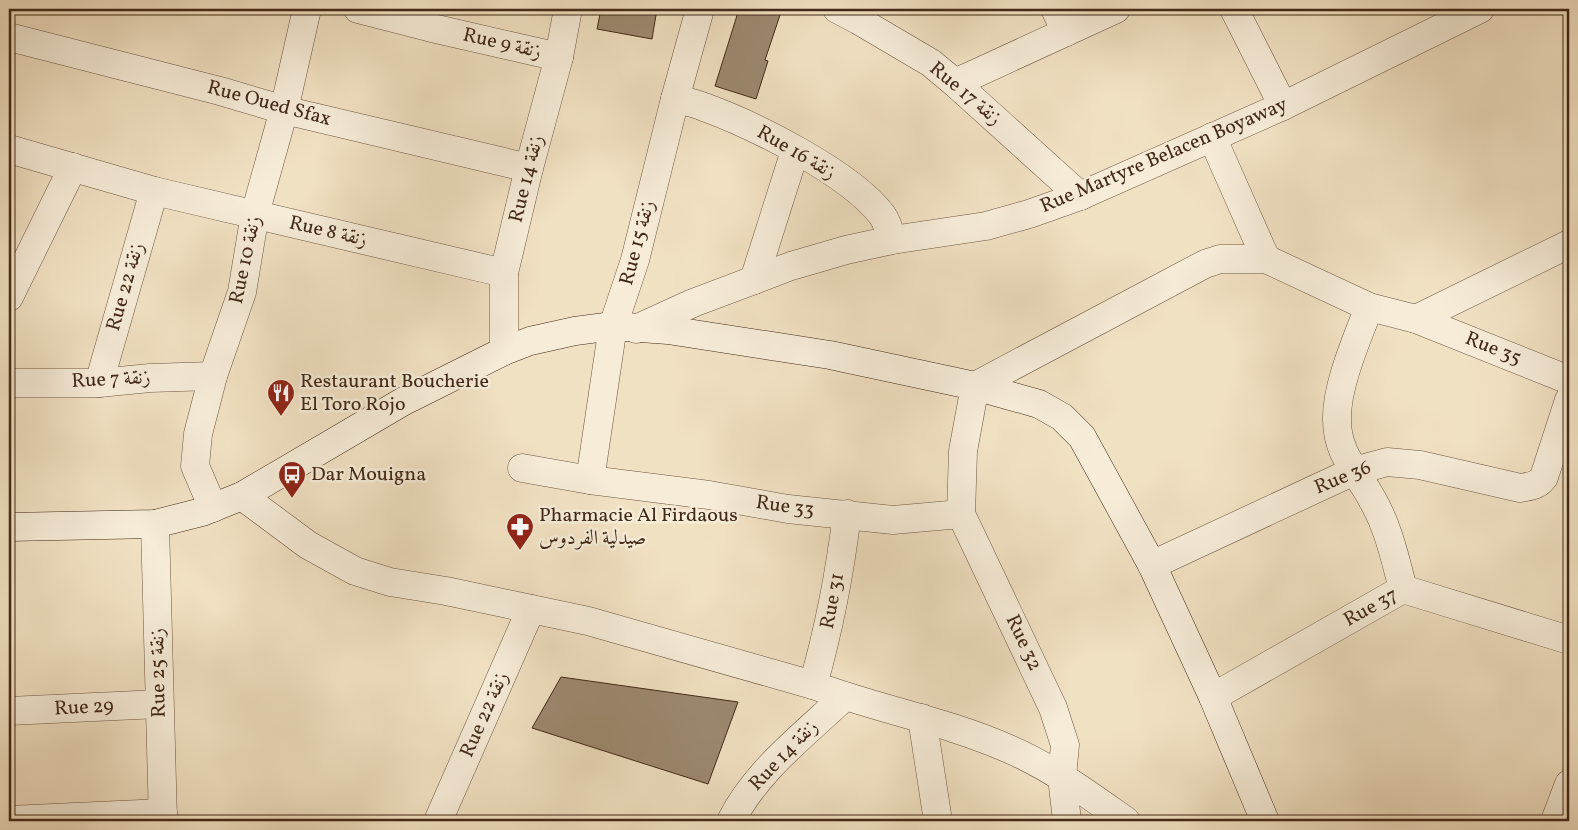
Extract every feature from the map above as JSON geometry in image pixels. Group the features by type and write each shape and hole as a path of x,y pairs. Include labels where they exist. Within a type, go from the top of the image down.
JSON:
{"street":[{"name":"Rue 10 زنقة","path":"213,508 195,466 198,434 213,376 242,292 255,214 284,110 307,9"},
{"name":"Rue 9 زنقة","path":"358,9 559,57"},
{"name":"Rue 14 زنقة","path":"504,350 504,273 529,168 559,57 568,9"},
{"name":"Rue 15 زنقة","path":"590,480 624,327 635,260 675,98 700,9"},
{"path":"954,83 1061,20 1116,9"},
{"path":"1234,9 1283,106"},
{"name":"Rue Martyre Belacen Boyaway","path":"624,327 791,266 828,255 892,240 986,226 1029,214 1080,196 1283,106 1467,11"},
{"name":"Rue 17 زنقة","path":"858,13 930,63 1080,196"},
{"name":"Rue Oued Sfax","path":"9,38 211,88 284,110 529,168"},
{"name":"Rue 16 زنقة","path":"675,98 703,106 748,126 823,166 863,194 883,216 892,240"},
{"path":"975,386 1205,264 1220,260 1266,258 1212,138"},
{"name":"Rue 8 زنقة","path":"9,149 154,191 504,273"},
{"path":"754,280 795,151"},
{"path":"9,298 73,167"},
{"name":"Rue 22 زنقة","path":"99,383 154,191"},
{"path":"1416,319 1569,244"},
{"name":"Rue 35","path":"1266,258 1369,307 1416,319 1569,380"},
{"path":"1369,307 1342,384 1336,419 1340,446 1372,499 1386,530 1403,589"},
{"path":"9,527 154,524 202,512 242,496 404,401 504,350 530,341 574,331 624,327 668,330 821,354 975,386 1039,404 1062,417 1082,437 1152,565 1245,770 1264,821"},
{"name":"Rue 7 زنقة","path":"9,382 99,383 213,376"},
{"path":"961,514 963,451 975,386"},
{"name":"Rue 36","path":"1152,565 1354,471 1387,462 1412,464 1520,488 1533,486 1540,483 1544,477 1569,400"},
{"name":"Rue 33","path":"522,468 590,480 709,495 788,509 893,520 961,514"},
{"path":"242,496 308,546 355,572 390,582 446,591 588,621 813,685 844,697 922,718 1008,748 1037,762 1126,821"},
{"name":"Rue 31","path":"813,685 825,642 840,567 847,514"},
{"name":"Rue 32","path":"961,514 1053,708 1065,745 1062,777 1067,821"},
{"name":"Rue 25 زنقة","path":"154,524 163,817"},
{"name":"Rue 37","path":"1213,697 1403,589 1569,640"},
{"name":"Rue 22 زنقة","path":"438,821 531,608"},
{"name":"Rue 14 زنقة","path":"731,821 738,806 757,782 780,757 844,697"},
{"name":"Rue 29","path":"9,711 159,704"},
{"path":"922,718 938,821"},
{"path":"1555,821 1569,784"},
{"path":"25,820 163,817"}],"building":[{"path":"601,9 657,9 652,39 597,29"},
{"path":"739,9 782,9 765,60 768,61 756,99 715,86"},
{"path":"561,677 738,702 708,784 532,728"}],"place":[{"name":"Restaurant Boucherie El Toro Rojo","path":"281,417"},
{"name":"Dar Mouigna","path":"292,499"},
{"name":"Pharmacie Al Firdaous صيدلية الفردوس","path":"520,551"}]}
